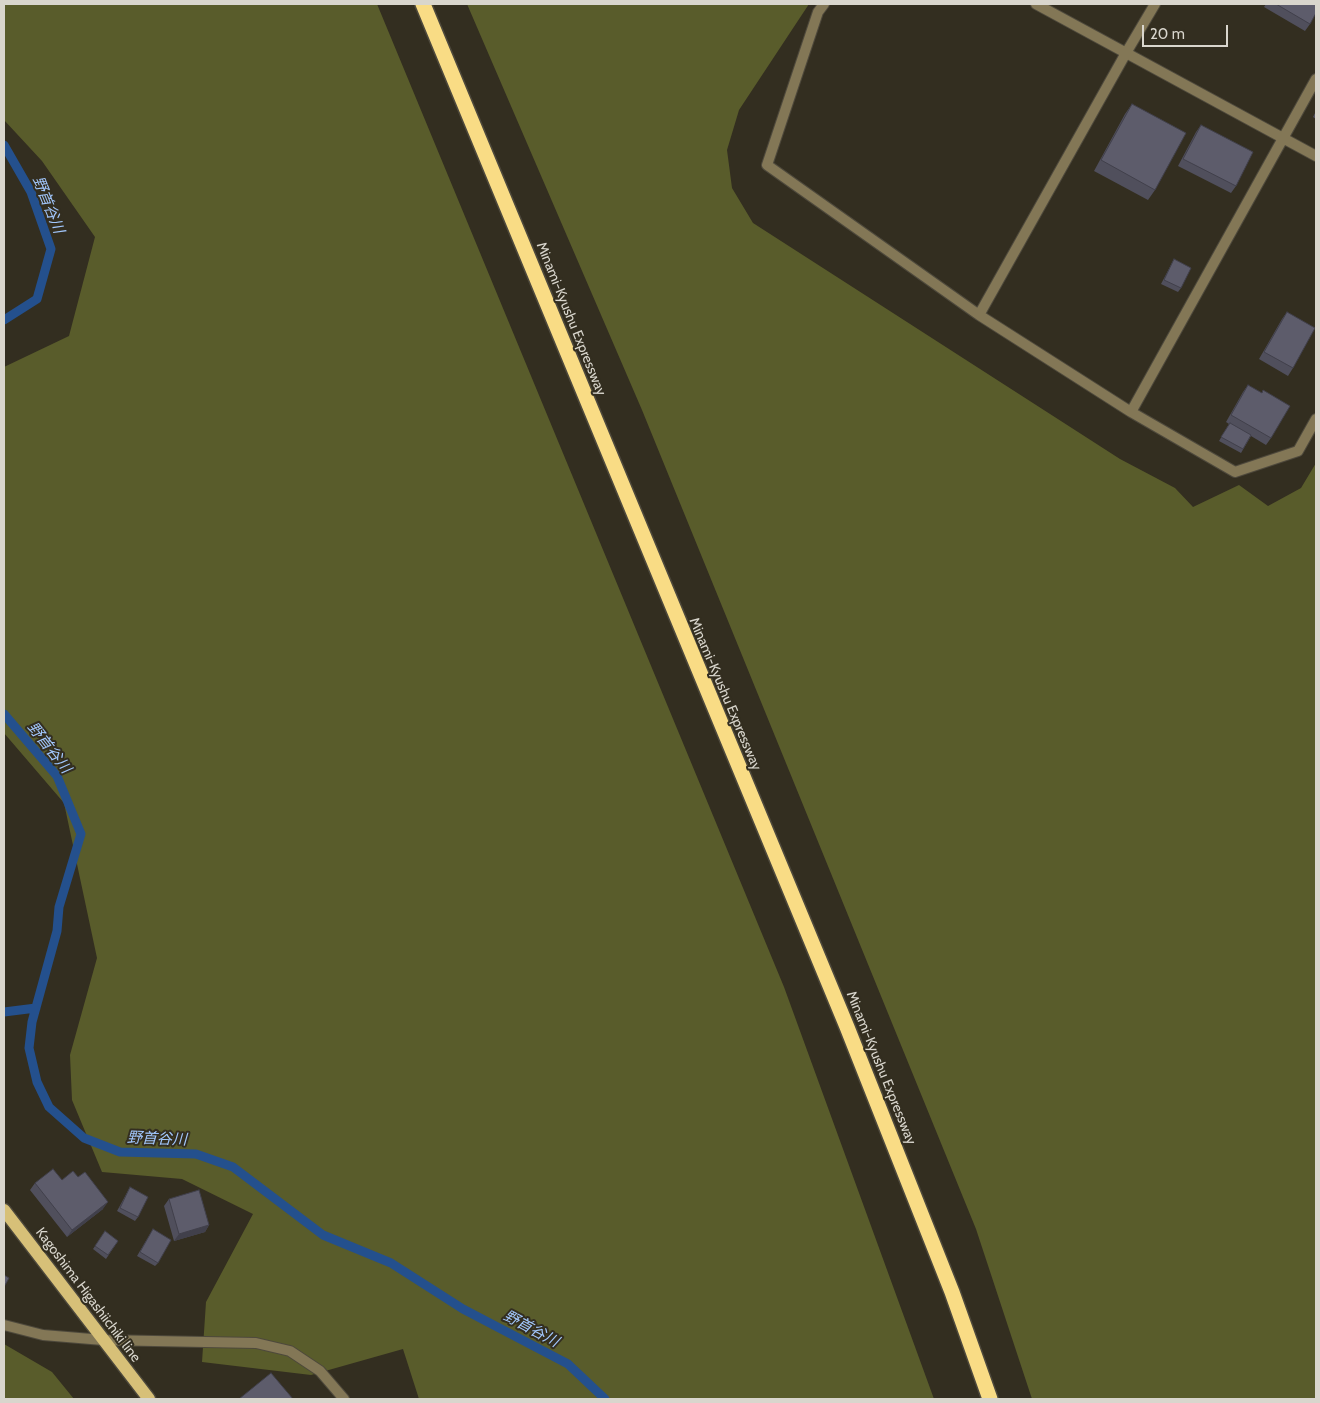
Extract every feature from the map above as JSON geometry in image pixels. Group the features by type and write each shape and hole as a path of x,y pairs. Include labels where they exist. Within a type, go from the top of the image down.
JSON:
{"highway":[{"name":"Minami-Kyushu Expressway","path":"422,4 847,1027 952,1292 990,1399"}],"main road":[{"name":"Kagoshima Higashiichiki line","path":"4,1210 149,1399"}],"street":[{"path":"824,4 818,12 768,165 980,315 1131,412 1234,472 1298,451 1316,419"},
{"path":"1036,4 1316,156"},
{"path":"980,315 1155,4"},
{"path":"1131,412 1316,79"},
{"path":"4,1325 43,1335 103,1340 256,1343 290,1351 320,1371 344,1399"}],"green space":[{"path":"4,4 377,4 784,987 934,1399 419,1399 403,1349 311,1375 202,1362 206,1302 253,1214 182,1179 102,1172 72,1100 70,1055 97,958 64,803 4,733 4,367 69,336 95,237 42,161 4,120"},
{"path":"467,4 809,4 739,110 727,150 732,188 753,223 1120,459 1175,488 1193,507 1239,485 1268,506 1301,488 1316,463 1316,1399 1032,1399 976,1229 642,410"},
{"path":"4,1344 52,1372 74,1399 4,1399"}],"building":[{"path":"1276,4 1316,4 1316,13 1310,24"},
{"path":"1132,104 1186,133 1155,190 1101,160"},
{"path":"1201,125 1253,152 1236,186 1183,159"},
{"path":"1174,259 1191,268 1181,288 1164,280"},
{"path":"1287,312 1315,328 1293,368 1264,352"},
{"path":"1248,385 1262,393 1263,390 1290,406 1271,438 1231,415"},
{"path":"1230,423 1251,435 1243,449 1221,437"},
{"path":"53,1169 62,1180 73,1171 78,1177 85,1172 108,1202 72,1230 35,1183"},
{"path":"130,1187 148,1197 138,1217 120,1208"},
{"path":"199,1190 209,1225 179,1234 169,1199"},
{"path":"153,1229 171,1240 158,1263 140,1252"},
{"path":"105,1231 118,1241 108,1255 95,1246"},
{"path":"4,1275 9,1278 4,1287"},
{"path":"271,1373 293,1399 239,1399"}],"waterway":[{"name":"野首谷川","path":"4,145 31,192 51,249 37,299 4,320"},
{"name":"野首谷川","path":"4,714 57,776 81,834 59,907 57,931 32,1022 29,1048 37,1082 49,1107 84,1138 120,1152 196,1154 233,1167 323,1235 391,1263 463,1309 568,1364 605,1399"},
{"path":"4,1012 36,1008"}]}
